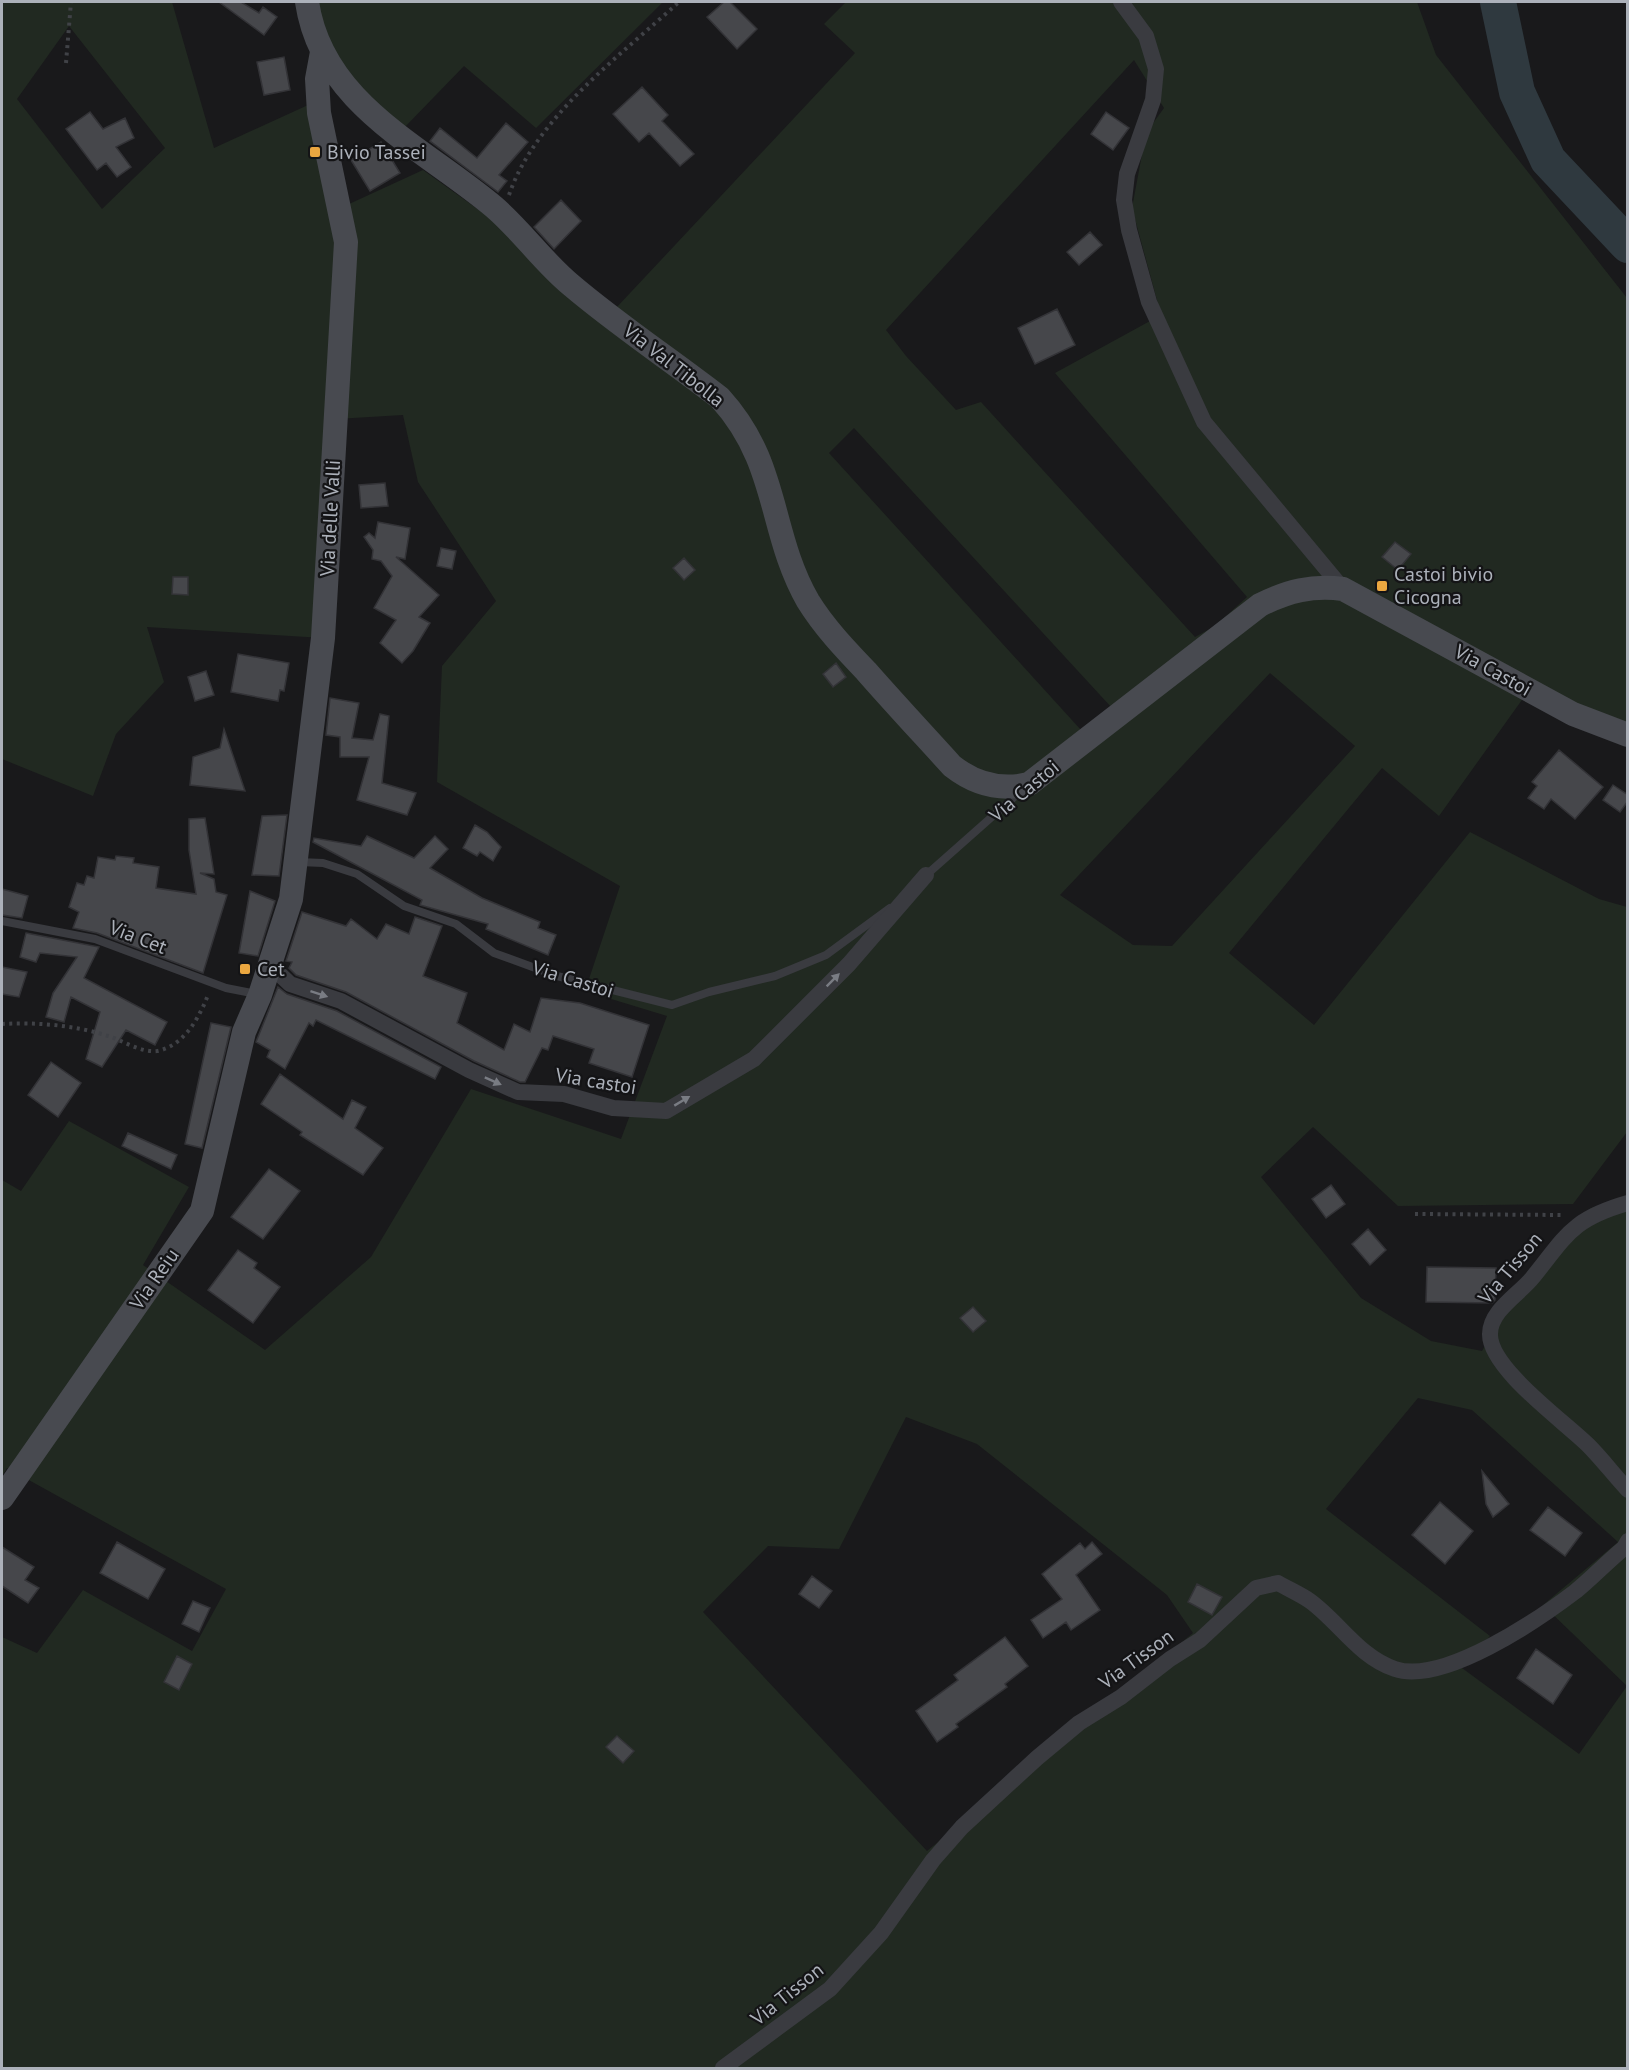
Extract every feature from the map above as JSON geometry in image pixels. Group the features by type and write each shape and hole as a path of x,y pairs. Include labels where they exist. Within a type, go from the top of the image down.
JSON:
{"street":[{"name":"Via delle Valli","path":"244,1032 261,995 291,899 323,638 346,242 319,113 317,79 322,52 314,33 307,2"},
{"path":"1121,2 1146,36 1156,69 1153,100 1126,174 1124,200 1129,230 1149,302 1204,422 1343,589"},
{"name":"Via Val Tibolla","path":"322,52 362,105 384,126 502,214 569,283 720,398 735,415 764,468 791,562 807,600 832,634 952,766 964,775 986,784 1011,788 1029,784"},
{"name":"Via Castoi","path":"1029,784 1260,605 1295,590 1309,587 1343,589 1573,714 1628,735"},
{"name":"Via castoi","path":"270,965 290,984 341,1001 470,1070 518,1092 564,1095 613,1108 666,1110 754,1059 849,964 926,875"},
{"name":"Via Reiu","path":"2,1498 202,1211 244,1032"},
{"name":"Via Tisson","path":"1628,1203 1591,1216 1566,1233 1531,1280 1494,1318 1489,1335 1494,1350 1511,1374 1588,1445 1628,1490"},
{"name":"Via Tisson","path":"723,2068 830,1989 881,1933 947,1844 1037,1758 1079,1723 1121,1697 1170,1659 1200,1640 1256,1588 1278,1583 1310,1601 1367,1653 1395,1669 1420,1672 1451,1664 1510,1635 1576,1591 1624,1548 1628,1541"}],"lane":[{"name":"Via Castoi","path":"295,862 323,862 357,874 404,906 456,924 494,953 557,976 672,1005 709,992 775,976 826,955 888,909 1029,784"},
{"name":"Via Cet","path":"2,921 96,939 213,983 261,995"}],"path":[{"path":"66,63 71,2"},
{"path":"502,214 516,176 541,137 573,100 679,2"},
{"path":"2,1024 21,1023 70,1028 107,1035 137,1047 156,1051 177,1041 188,1032 201,1014 213,983"},
{"path":"1415,1214 1591,1216"}],"shaded area":[{"path":"2,2 172,2 214,148 319,100 336,210 423,170 616,308 855,53 824,24 846,2 1417,2 1436,55 1627,298 1627,724 1573,706 1534,683 1439,816 1382,768 1229,953 1314,1025 1470,832 1599,899 1627,907 1627,1132 1573,1204 1398,1206 1313,1127 1261,1177 1361,1298 1431,1341 1482,1351 1522,1281 1591,1208 1627,1198 1627,1686 1627,2068 2,2068 2,1637 37,1653 83,1590 192,1651 226,1589 7,1468 2,1476 2,1180 21,1191 69,1121 189,1187 143,1265 265,1350 371,1257 471,1089 621,1139 667,1016 585,991 620,886 437,782 442,666 496,601 418,482 403,415 336,419 323,638 147,627 164,682 116,734 93,796 2,759","holes":["69,26 165,148 102,209 17,99","1134,60 1164,108 1146,133 1132,208 1161,315 1055,373 1247,597 1215,626 1195,637 981,402 956,410 906,356 886,330","854,428 1112,708 1081,730 829,453","1270,673 1355,746 1172,946 1133,945 1060,895","1418,1398 1472,1410 1618,1542 1543,1605 1627,1686 1579,1754 1462,1668 1490,1636 1326,1509","906,1417 977,1444 1167,1595 1193,1633 927,1851 703,1612 768,1546 839,1549"]},
{"path":"304,2 663,2 536,128 464,66 403,129 314,67"}],"building":[{"path":"219,2 241,2 259,13 263,7 277,17 264,35"},
{"path":"724,2 730,2 757,29 737,49 707,17"},
{"path":"284,57 290,90 264,95 257,62"},
{"path":"642,87 668,115 662,121 694,154 680,166 649,133 639,142 613,114"},
{"path":"90,112 103,129 125,118 134,138 116,147 131,167 117,177 106,163 97,170 66,129"},
{"path":"1106,112 1129,128 1113,150 1091,134"},
{"path":"506,123 528,142 499,175 507,181 498,192 430,141 440,128 477,158"},
{"path":"381,142 400,173 370,191 351,160"},
{"path":"561,200 581,221 554,249 534,227"},
{"path":"1090,232 1102,245 1079,265 1067,252"},
{"path":"1057,309 1075,345 1035,364 1018,328"},
{"path":"385,483 388,506 361,508 359,485"},
{"path":"378,522 410,528 405,559 396,557 439,595 419,617 430,623 413,651 402,663 380,643 396,620 374,608 392,576 381,561 372,559 373,550 364,537 369,533 375,538"},
{"path":"1395,542 1411,554 1398,570 1382,557"},
{"path":"441,548 456,551 452,569 437,566"},
{"path":"684,558 695,570 684,580 673,568"},
{"path":"173,577 188,577 188,595 172,594"},
{"path":"238,654 289,663 284,691 280,690 278,701 231,692"},
{"path":"836,663 846,677 833,687 823,674"},
{"path":"206,671 214,695 195,701 188,677"},
{"path":"330,698 359,703 352,738 373,740 380,714 389,716 382,783 416,793 407,815 357,800 369,757 340,757 340,737 326,735"},
{"path":"224,729 245,791 190,785 193,757 220,748"},
{"path":"1559,750 1603,787 1575,819 1551,799 1544,809 1528,798 1537,786 1532,782"},
{"path":"1613,785 1628,795 1628,801 1620,812 1603,800"},
{"path":"287,815 279,876 252,875 262,816"},
{"path":"205,818 214,874 200,873 214,879 216,892 227,895 203,973 97,933 73,928 79,912 69,907 77,883 84,885 87,876 94,878 98,857 115,860 116,856 134,858 133,863 159,867 156,888 196,894 189,850 189,819"},
{"path":"475,825 487,832 501,847 493,861 480,852 477,856 463,848"},
{"path":"367,836 414,858 435,836 448,849 430,868 482,898 540,922 538,928 556,935 548,955 486,929 488,924 420,905 422,900 313,842 314,838 361,846"},
{"path":"2,889 28,896 22,918 2,915"},
{"path":"250,891 275,901 258,956 239,953"},
{"path":"302,912 346,926 351,919 377,939 386,924 409,934 415,917 442,926 423,976 467,993 457,1023 504,1050 514,1024 530,1032 541,998 580,1003 649,1025 632,1077 589,1063 594,1049 553,1036 548,1050 542,1048 525,1082 520,1082 474,1061 346,992 296,975 289,968 292,962 286,961"},
{"path":"26,933 99,947 84,978 167,1022 155,1045 126,1030 102,1067 86,1059 100,1012 71,997 64,1022 46,1017 53,993 77,957 40,953 36,962 20,957"},
{"path":"2,967 27,972 19,997 2,994"},
{"path":"278,987 287,994 337,1011 441,1067 435,1079 316,1020 313,1026 309,1023 285,1069 267,1057 270,1050 256,1042"},
{"path":"211,1023 231,1027 202,1148 185,1144"},
{"path":"51,1062 81,1083 58,1117 28,1095"},
{"path":"280,1074 343,1119 352,1100 366,1107 355,1128 383,1148 363,1175 300,1135 302,1132 261,1104"},
{"path":"128,1133 177,1155 171,1169 122,1146"},
{"path":"269,1169 300,1191 263,1239 231,1217"},
{"path":"1331,1185 1345,1204 1326,1218 1312,1199"},
{"path":"1368,1229 1386,1250 1370,1265 1352,1244"},
{"path":"238,1250 257,1263 254,1268 280,1287 253,1323 208,1290"},
{"path":"1427,1267 1496,1268 1495,1300 1492,1303 1426,1302"},
{"path":"973,1307 986,1321 973,1332 960,1318"},
{"path":"1482,1471 1509,1504 1493,1517 1486,1504"},
{"path":"1440,1502 1473,1531 1445,1564 1412,1535"},
{"path":"1548,1507 1582,1533 1565,1556 1530,1530"},
{"path":"117,1542 165,1569 148,1599 100,1573"},
{"path":"1092,1542 1102,1554 1076,1575 1100,1610 1071,1630 1066,1622 1043,1638 1031,1620 1062,1599 1042,1574 1080,1543 1085,1549"},
{"path":"2,1547 34,1567 25,1580 39,1588 28,1603 2,1586"},
{"path":"812,1576 832,1591 819,1608 799,1594"},
{"path":"1197,1584 1222,1597 1212,1615 1188,1602"},
{"path":"193,1601 210,1608 199,1632 182,1624"},
{"path":"1005,1637 1028,1666 1005,1684 1007,1687 956,1724 958,1727 937,1742 916,1711 958,1680 954,1675"},
{"path":"1536,1649 1572,1675 1553,1704 1517,1678"},
{"path":"177,1656 192,1664 179,1690 164,1682"},
{"path":"617,1736 634,1751 623,1763 606,1747"}],"waterway":[{"path":"1498,2 1517,92 1548,160 1628,245"}],"place":[{"name":"Bivio Tassei","path":"315,152"},
{"name":"Castoi bivio Cicogna","path":"1382,586"},
{"name":"Cet","path":"245,969"}]}
